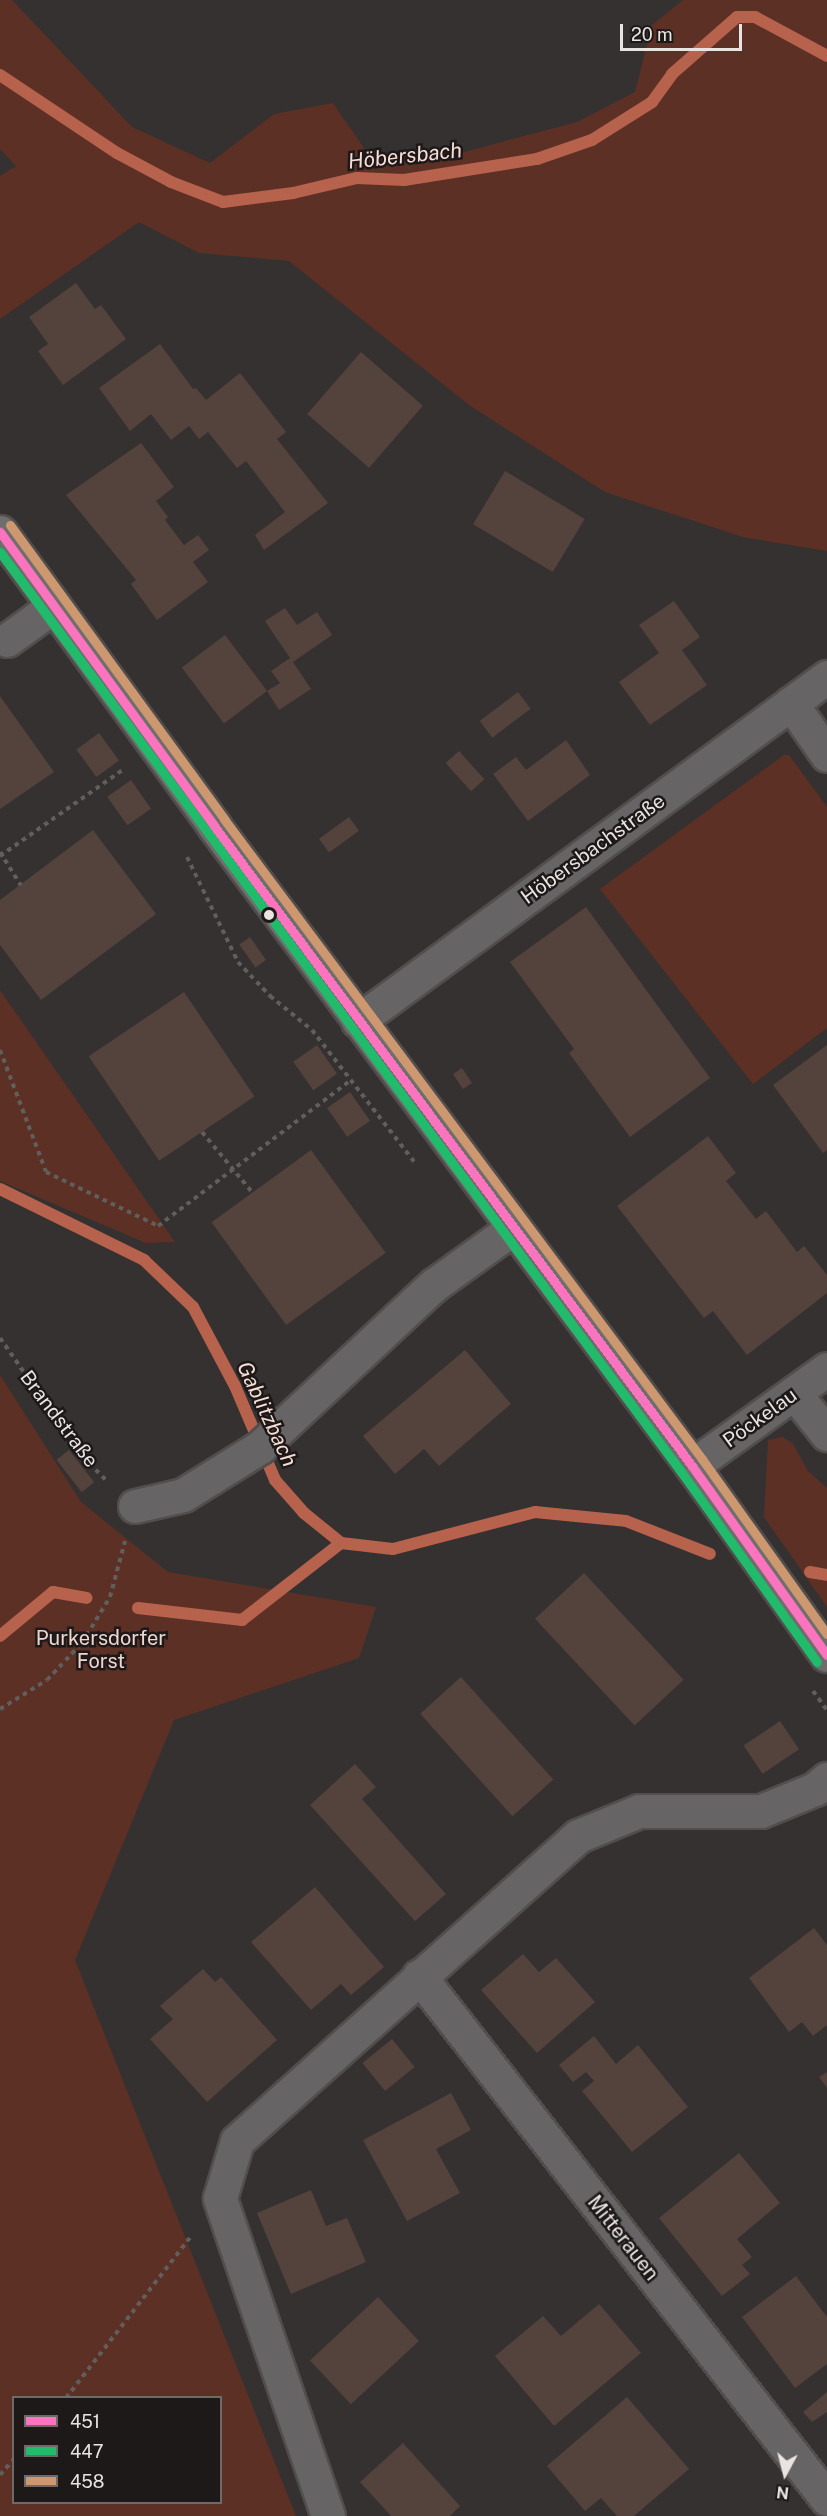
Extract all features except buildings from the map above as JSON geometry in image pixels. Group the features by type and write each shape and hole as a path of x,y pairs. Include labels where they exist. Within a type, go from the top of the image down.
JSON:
{"main road":[{"path":"0,532 358,1021 692,1466 827,1655"}],"street":[{"path":"7,640 54,606"},
{"name":"Höbersbachstraße","path":"358,1021 827,677"},
{"path":"791,703 827,755"},
{"path":"135,1506 183,1495 250,1454 285,1425 434,1285 513,1228"},
{"name":"Pöckelau","path":"692,1466 827,1369"},
{"path":"794,1393 827,1434"},
{"path":"328,2516 220,2198 237,2141 578,1836 639,1811 761,1811 815,1789 827,1779"},
{"name":"Mitterauen","path":"419,1976 827,2499"}],"path":[{"path":"21,885 1,854 134,762"},
{"path":"0,1050 46,1172 158,1226 351,1080"},
{"path":"202,1132 252,1192"},
{"name":"Brandstraße","path":"0,1338 83,1457 135,1506"},
{"path":"0,1709 47,1680 82,1643 110,1597 135,1506"},
{"path":"67,2396 220,2198"},
{"path":"0,2475 12,2461"}],"green space":[{"path":"0,0 12,0 132,127 210,163 274,114 333,103 368,154 449,156 577,122 635,92 652,25 683,0 827,0 827,551 743,537 605,492 469,405 289,261 199,253 139,222 0,319 0,176 16,166 0,149"},
{"path":"784,755 789,755 827,807 827,1028 753,1084 600,889"},
{"path":"0,990 175,1242 146,1243 0,1181"},
{"name":"Purkersdorfer Forst","path":"0,1375 81,1502 168,1572 376,1607 359,1658 174,1720 75,1960 296,2516 0,2516"},
{"path":"783,1437 793,1444 808,1471 827,1488 827,1607 764,1517 768,1440"}],"waterway":[{"name":"Höbersbach","path":"0,75 117,153 171,182 223,202 293,193 357,178 404,180 537,159 592,140 652,102 672,74 737,17 755,17 827,56"},
{"name":"Gablitzbach","path":"0,1189 144,1260 193,1307 235,1386 275,1480 304,1513 341,1543 393,1549 535,1512 626,1521 710,1554"},
{"path":"138,1608 242,1620 341,1543"},
{"name":"Gablitzbach","path":"810,1572 827,1575"},
{"path":"0,1636 53,1592 86,1598"}],"transit line":[{"name":"458","path":"10,525 224,819 702,1459 827,1634"},
{"name":"451","path":"0,532 214,826 692,1466 827,1655"},
{"name":"447","path":"0,552 682,1473 817,1662"}]}
